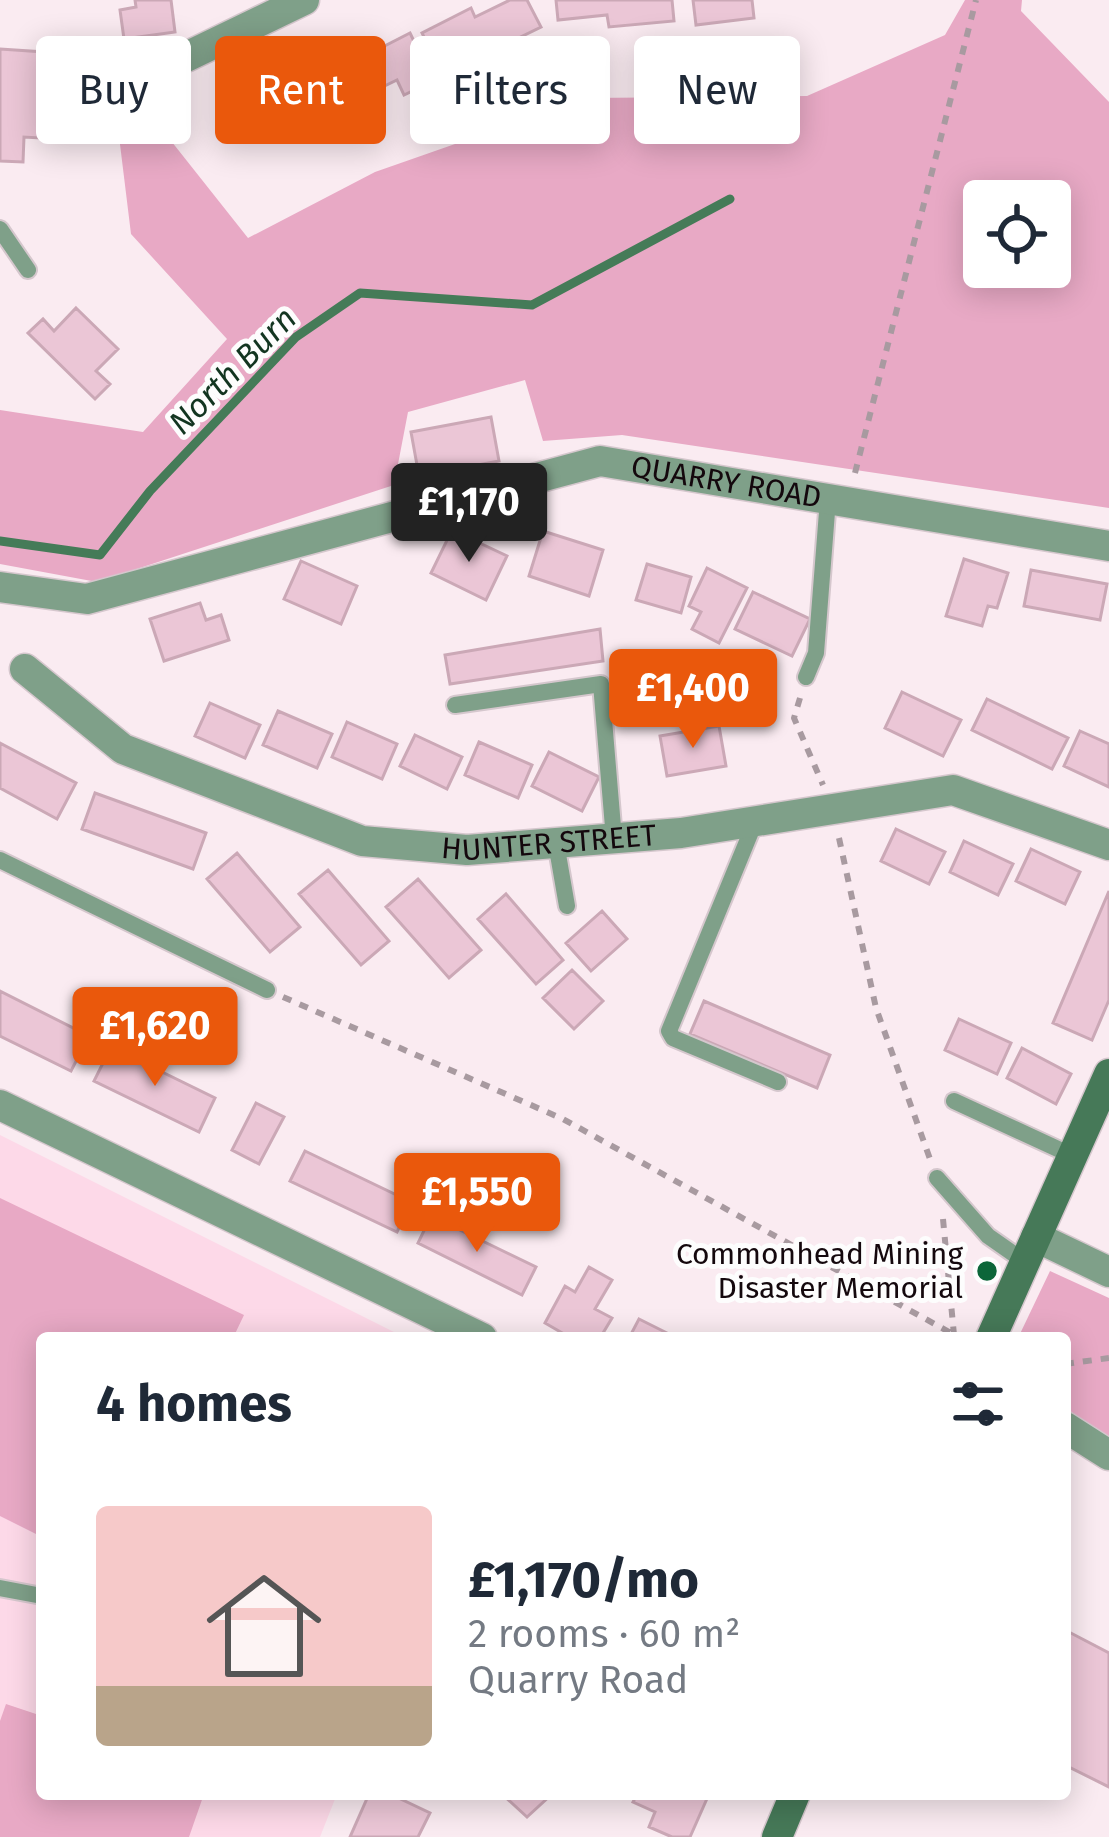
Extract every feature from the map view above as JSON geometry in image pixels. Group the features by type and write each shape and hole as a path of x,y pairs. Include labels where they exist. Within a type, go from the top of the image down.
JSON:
{"main road":[{"path":"994,1332 1109,1074"},
{"path":"777,1837 792,1800"}],"street":[{"path":"191,53 236,14 304,0"},
{"name":"QUARRY ROAD","path":"0,587 87,599 600,461 1109,546"},
{"name":"HUNTER STREET","path":"25,669 123,749 362,842 467,850 614,838 754,822 953,790 1109,844"},
{"path":"0,1106 470,1332"},
{"path":"1030,1249 1109,1272"},
{"path":"1071,1431 1109,1455"}],"lane":[{"path":"0,230 28,270"},
{"path":"806,677 816,653 838,501"},
{"path":"455,705 601,684 614,838"},
{"path":"754,822 669,1031 674,1038 778,1082"},
{"path":"556,843 567,906"},
{"path":"0,860 267,990"},
{"path":"955,1101 1073,1156"},
{"path":"937,1178 988,1236 1030,1249"},
{"path":"0,1588 36,1595"}],"path":[{"path":"838,501 976,0"},
{"path":"806,677 794,718 833,809 876,1008 937,1178 956,1332"},
{"path":"267,990 563,1119 950,1332"},
{"path":"1071,1363 1109,1358"}],"shaded area":[{"path":"965,0 1022,0 1021,11 1109,102 1109,508 622,435 543,441 525,380 408,412 394,485 97,582 0,564 0,410 143,432 227,339 131,234 120,144 174,144 248,238 375,172 455,144 610,144 610,98 634,98 634,144 800,144 800,96 945,35"},
{"path":"0,1135 394,1332 36,1332 36,1800 335,1800 320,1837 0,1837"},
{"path":"0,1198 244,1315 236,1332 36,1332 36,1534 0,1516"},
{"path":"1050,1271 1109,1298 1109,1440 1071,1412 1071,1332 1021,1332"},
{"path":"6,1704 36,1714 36,1800 202,1800 189,1837 0,1837 0,1721"}],"building":[{"path":"135,0 171,0 175,32 124,36 120,10 136,7"},
{"path":"510,0 527,0 541,27 523,36 422,33 471,8 475,17"},
{"path":"556,0 672,0 674,21 609,27 607,15 558,20"},
{"path":"693,0 752,0 754,18 696,25"},
{"path":"411,36 410,92 404,95 397,80 386,85 386,45"},
{"path":"0,49 36,51 36,138 24,137 23,162 0,161"},
{"path":"76,308 118,349 96,371 110,384 95,399 28,333 43,319 54,331"},
{"path":"491,417 499,461 419,476 411,432"},
{"path":"452,530 507,556 486,600 431,573"},
{"path":"543,531 603,550 589,596 529,576"},
{"path":"964,559 1008,573 997,608 988,606 982,626 946,616"},
{"path":"301,561 357,586 341,624 284,599"},
{"path":"647,564 691,577 681,613 636,600"},
{"path":"707,568 747,588 719,643 692,629 701,612 689,606"},
{"path":"1031,570 1107,584 1100,620 1024,606"},
{"path":"753,592 810,619 792,656 735,629"},
{"path":"200,603 206,620 221,615 229,640 164,661 150,619"},
{"path":"600,629 603,661 450,684 445,655"},
{"path":"902,692 961,720 943,756 885,728"},
{"path":"987,699 1068,738 1052,769 972,730"},
{"path":"210,703 260,725 245,758 195,736"},
{"path":"278,711 332,734 317,768 263,745"},
{"path":"347,722 397,744 382,779 332,757"},
{"path":"719,726 726,766 667,776 660,736"},
{"path":"1080,731 1109,744 1109,787 1064,766"},
{"path":"415,735 462,757 447,789 400,766"},
{"path":"479,742 532,765 518,798 465,775"},
{"path":"0,743 76,783 57,819 0,788"},
{"path":"549,752 599,777 582,811 532,786"},
{"path":"95,793 206,833 193,869 82,829"},
{"path":"896,829 945,852 929,884 881,861"},
{"path":"964,841 1013,864 998,895 950,872"},
{"path":"1031,849 1080,872 1065,904 1016,881"},
{"path":"237,853 300,927 270,952 207,879"},
{"path":"328,870 389,941 361,965 299,894"},
{"path":"418,879 481,950 449,978 386,907"},
{"path":"1109,891 1109,1000 1092,1040 1053,1023"},
{"path":"506,894 563,960 536,984 478,919"},
{"path":"602,911 627,939 591,971 566,943"},
{"path":"572,970 603,1001 574,1029 543,998"},
{"path":"0,991 89,1036 71,1071 0,1036"},
{"path":"704,1001 830,1055 817,1088 690,1034"},
{"path":"959,1019 1011,1043 997,1074 945,1050"},
{"path":"111,1047 215,1098 199,1132 94,1081"},
{"path":"1022,1048 1071,1074 1056,1104 1007,1078"},
{"path":"256,1103 284,1117 259,1164 232,1150"},
{"path":"305,1151 411,1202 397,1232 290,1181"},
{"path":"431,1216 536,1267 522,1295 418,1243"},
{"path":"589,1267 612,1280 595,1309 612,1318 604,1332 561,1332 545,1323 565,1286 575,1292"},
{"path":"639,1319 665,1332 632,1332"},
{"path":"1071,1633 1109,1653 1109,1787 1071,1768"},
{"path":"366,1800 403,1800 430,1813 418,1837 350,1837"},
{"path":"509,1800 545,1800 527,1817"},
{"path":"706,1800 690,1837 672,1837 649,1827 655,1812 633,1802"}],"waterway":[{"name":"North Burn","path":"0,541 100,555 150,491 296,337 360,293 532,305 730,199"}],"place":[{"name":"Commonhead Mining Disaster Memorial","path":"987,1271"}]}
